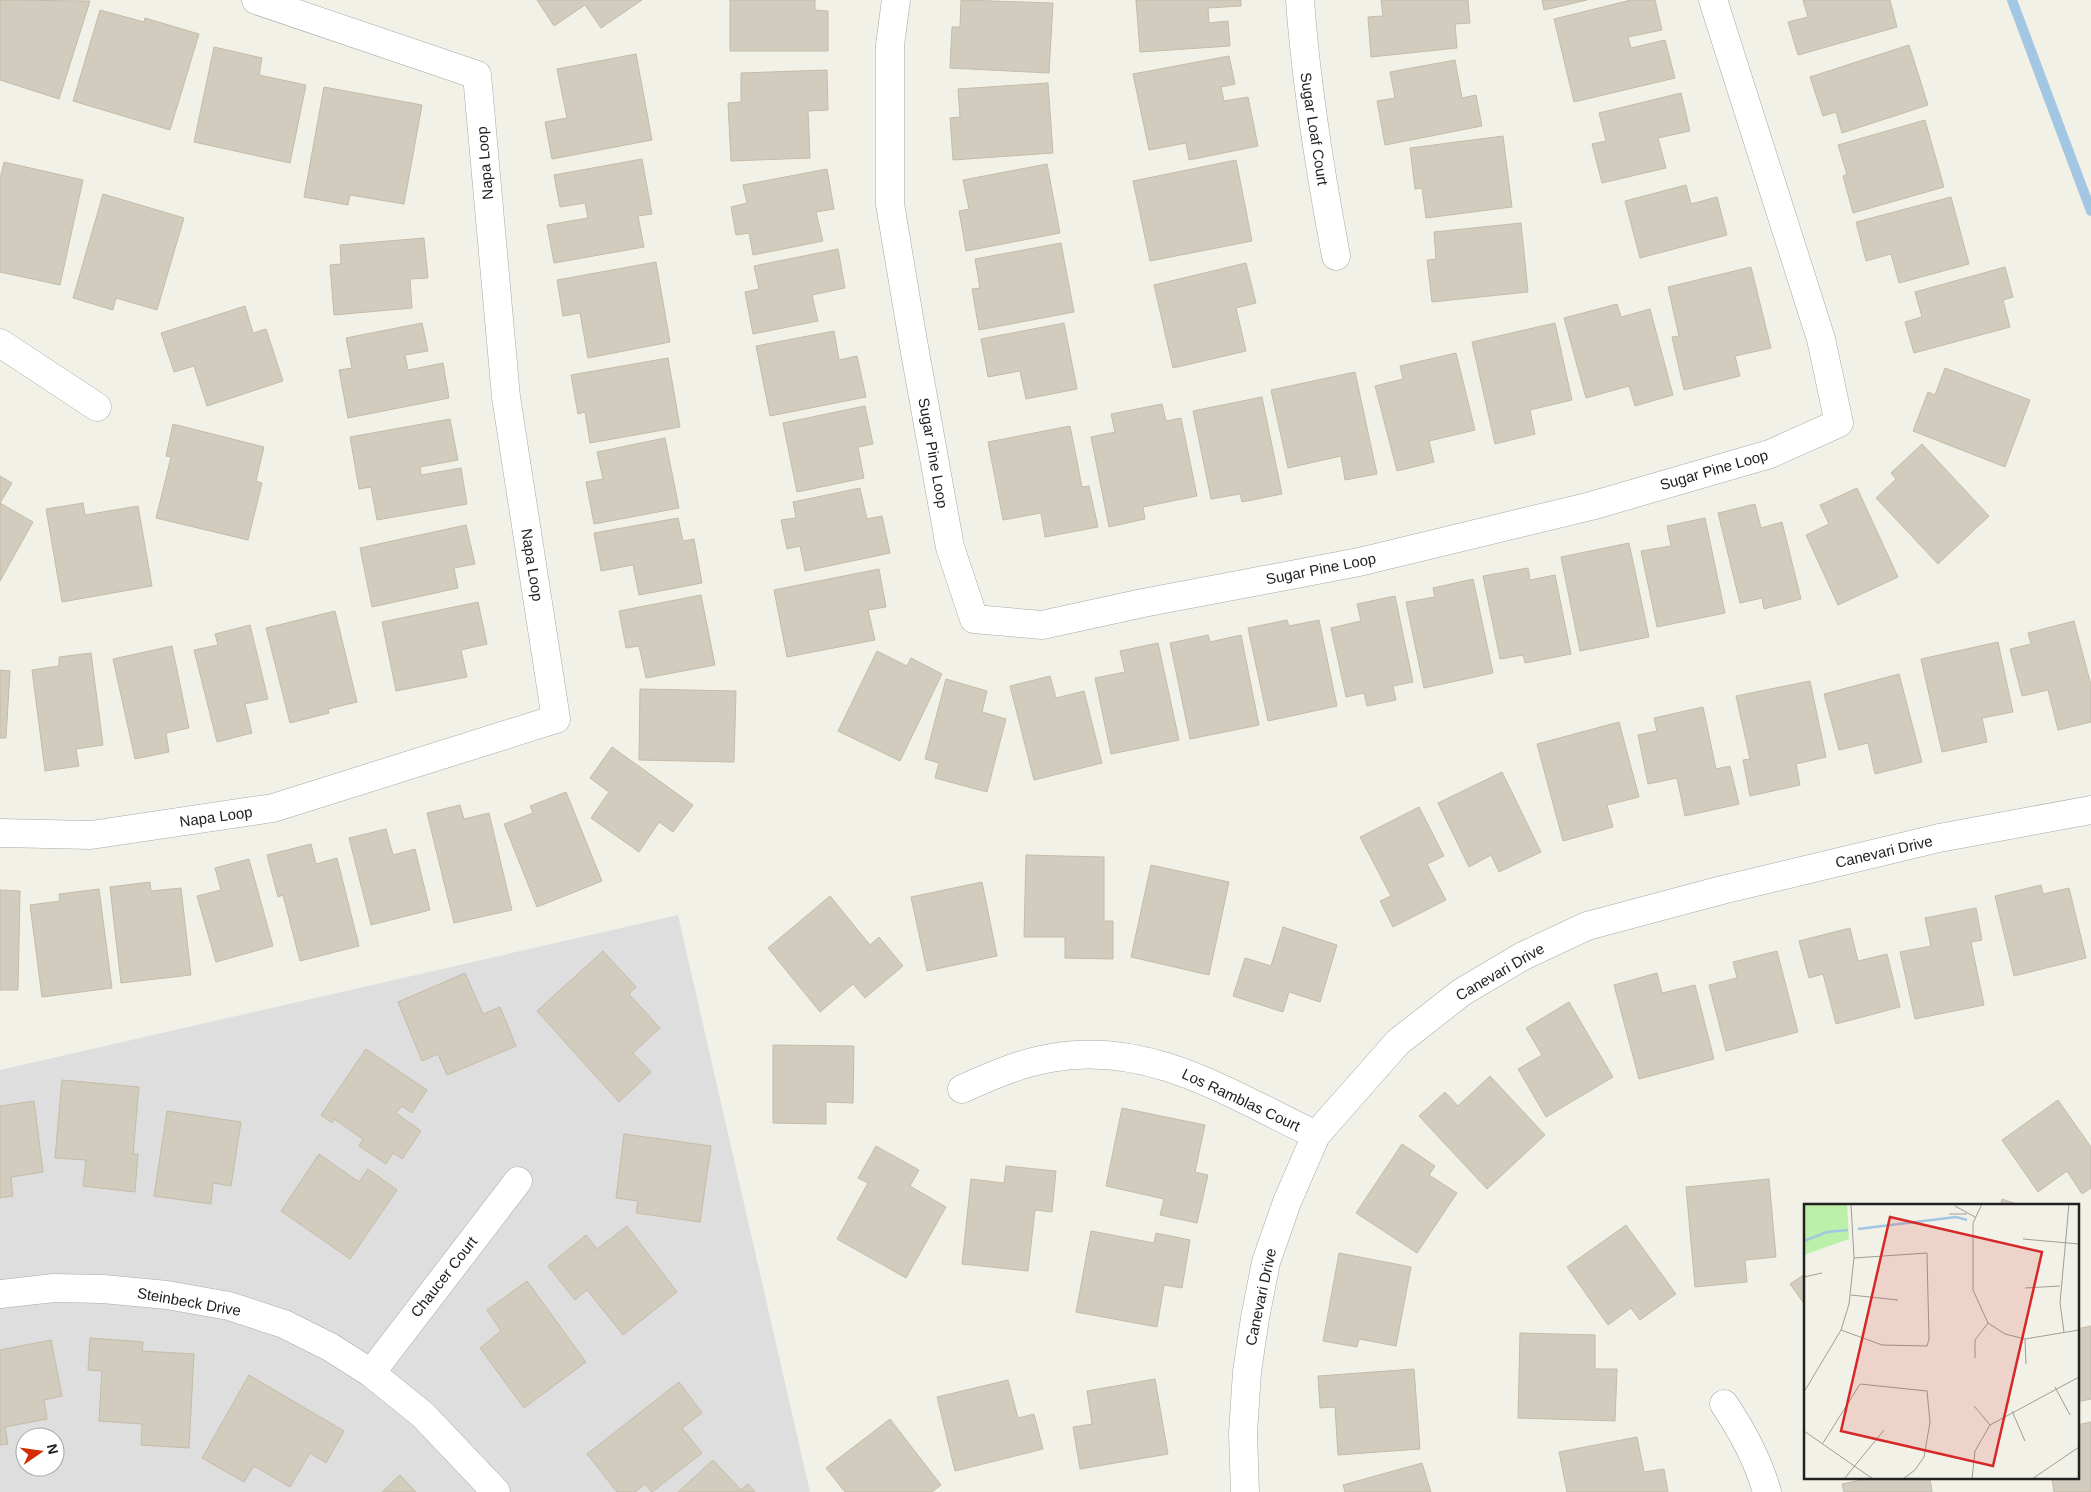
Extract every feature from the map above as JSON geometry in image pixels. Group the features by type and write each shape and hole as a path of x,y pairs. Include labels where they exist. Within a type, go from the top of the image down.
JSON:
{"street":[{"name":"Napa Loop","path":"0,833 91,835 273,808 556,719 506,397 477,75 256,0"},
{"name":"Sugar Pine Loop","path":"896,0 890,45 890,204 950,547 974,619 1042,625 1143,603 1359,562 1591,506 1770,454 1839,424 1821,339 1712,0"},
{"name":"Sugar Loaf Court","path":"1300,0 1306,72 1319,163 1336,256"},
{"path":"0,343 97,407"},
{"name":"Canevari Drive","path":"1245,1492 1243,1433 1247,1372 1266,1262 1287,1202 1316,1135 1398,1042 1462,992 1523,956 1587,926 1722,890 1939,838 2091,810"},
{"name":"Los Ramblas Court","path":"962,1089 1002,1071 1051,1058 1092,1054 1132,1057 1179,1070 1222,1087 1263,1110 1316,1135"},
{"name":"Chaucer Court","path":"371,1373 518,1181"},
{"name":"Steinbeck Drive","path":"0,1294 54,1288 103,1288 167,1295 229,1306 284,1324 330,1347 371,1373 423,1415 496,1492"},
{"path":"1724,1404 1744,1434 1761,1471 1767,1492"}],"shaded area":[{"path":"678,915 810,1492 0,1492 0,1070"}],"building":[{"path":"0,0 90,1 59,99 0,80"},
{"path":"537,0 642,0 601,28 585,5 554,26"},
{"path":"730,0 815,0 815,10 828,11 828,51 730,51"},
{"path":"961,0 1053,3 1049,73 950,68 952,27 960,27"},
{"path":"1136,0 1241,0 1241,6 1208,8 1209,23 1228,21 1230,46 1140,52"},
{"path":"1381,0 1468,0 1470,23 1455,24 1457,48 1371,57 1368,17 1383,16"},
{"path":"1542,0 1587,0 1544,10"},
{"path":"1631,0 1655,0 1662,30 1628,37 1631,48 1665,40 1675,78 1574,102 1554,19"},
{"path":"1803,0 1890,0 1897,27 1798,55 1788,22 1808,17"},
{"path":"100,10 144,22 145,18 199,34 170,130 73,101"},
{"path":"1909,45 1928,105 1842,133 1836,112 1823,116 1810,77"},
{"path":"214,47 262,58 259,75 306,85 290,163 194,142"},
{"path":"636,54 652,140 552,159 545,122 567,118 557,69"},
{"path":"1229,56 1235,84 1221,87 1224,101 1248,97 1258,146 1189,160 1186,143 1149,150 1133,74"},
{"path":"1455,60 1462,98 1476,95 1482,126 1385,145 1377,101 1395,98 1390,72"},
{"path":"827,70 828,110 808,111 810,158 731,161 728,103 741,102 741,73"},
{"path":"1048,83 1053,153 953,160 950,118 960,117 958,89"},
{"path":"324,87 422,105 404,204 350,195 348,205 304,197"},
{"path":"1681,93 1690,131 1658,138 1666,168 1602,183 1592,144 1606,141 1599,113"},
{"path":"1925,120 1944,187 1853,213 1843,176 1847,174 1838,145"},
{"path":"1503,136 1512,207 1426,218 1422,188 1415,189 1410,148"},
{"path":"642,159 652,214 638,216 644,247 554,263 547,225 588,218 585,203 560,207 554,175"},
{"path":"1236,160 1252,241 1150,261 1133,181"},
{"path":"4,162 83,180 60,285 0,272 0,179"},
{"path":"1047,164 1060,233 966,251 959,211 969,209 963,180"},
{"path":"827,169 834,209 816,212 823,241 753,255 749,233 736,235 731,207 747,203 743,185"},
{"path":"1686,185 1691,204 1717,197 1727,235 1640,258 1625,201"},
{"path":"103,194 184,218 157,310 116,298 113,310 73,298"},
{"path":"1951,197 1969,264 1899,283 1891,254 1866,261 1856,222"},
{"path":"1521,223 1528,292 1432,302 1427,260 1436,259 1434,232"},
{"path":"424,238 428,278 410,279 412,308 334,315 330,265 341,264 340,245"},
{"path":"1061,243 1074,312 979,330 972,289 980,288 975,259"},
{"path":"838,249 845,288 812,295 818,321 753,334 745,292 759,289 754,266"},
{"path":"656,262 670,342 588,358 580,313 563,316 557,280"},
{"path":"1246,263 1256,303 1236,308 1246,351 1173,368 1154,285"},
{"path":"1751,267 1771,348 1735,356 1740,376 1684,390 1672,337 1679,336 1668,287"},
{"path":"2005,267 2013,297 2003,300 2010,327 1914,353 1905,322 1922,317 1915,292"},
{"path":"1617,304 1621,317 1650,309 1673,395 1635,406 1629,386 1586,398 1564,318"},
{"path":"245,306 253,333 266,329 283,381 207,406 194,366 174,372 161,333"},
{"path":"422,323 428,351 405,355 408,370 443,363 449,398 348,418 339,370 352,368 346,338"},
{"path":"1064,323 1077,389 1026,399 1020,371 988,377 981,339"},
{"path":"1555,323 1572,400 1530,410 1535,434 1495,444 1472,342"},
{"path":"834,331 839,360 857,356 866,397 770,416 756,346"},
{"path":"1456,353 1475,430 1429,441 1434,462 1397,471 1375,386 1403,379 1400,366"},
{"path":"668,358 680,427 590,443 585,412 578,414 571,375"},
{"path":"1945,368 2030,400 2005,467 1913,431 1928,392 1935,395"},
{"path":"1355,372 1377,474 1345,480 1341,456 1288,468 1271,390"},
{"path":"1262,397 1282,494 1242,502 1240,494 1211,499 1193,411"},
{"path":"1162,404 1166,421 1181,418 1197,496 1143,507 1145,519 1109,527 1091,437 1115,432 1111,414"},
{"path":"865,406 873,444 858,447 864,478 797,492 783,423"},
{"path":"450,419 458,460 420,467 421,475 461,468 467,504 377,520 371,487 359,489 350,437"},
{"path":"173,424 264,447 256,481 262,483 248,540 156,518 171,457 166,456"},
{"path":"1070,426 1082,487 1089,486 1098,527 1045,537 1041,513 1003,520 988,442"},
{"path":"665,438 679,508 594,524 586,482 603,479 597,452"},
{"path":"1922,444 1989,516 1938,564 1876,498 1896,479 1891,473"},
{"path":"0,476 12,483 0,503"},
{"path":"860,488 867,519 882,516 890,553 805,571 800,546 787,549 781,520 796,518 793,502"},
{"path":"1857,488 1898,577 1838,605 1806,535 1829,524 1820,505"},
{"path":"0,503 33,522 0,581"},
{"path":"83,503 85,515 138,506 152,586 62,602 46,509"},
{"path":"1755,504 1761,528 1782,522 1801,599 1764,609 1762,598 1740,603 1718,513"},
{"path":"678,518 683,541 694,539 702,583 639,595 633,565 601,571 594,533"},
{"path":"1705,518 1725,613 1657,627 1641,551 1671,546 1667,526"},
{"path":"466,525 475,564 454,568 458,588 372,607 360,548"},
{"path":"1629,543 1649,637 1580,651 1561,557"},
{"path":"1528,568 1530,580 1555,575 1571,654 1525,663 1523,655 1500,659 1483,576"},
{"path":"879,569 886,607 868,610 875,640 787,657 774,590"},
{"path":"1473,579 1493,673 1424,688 1406,602 1435,597 1433,588"},
{"path":"701,595 715,665 646,678 639,646 626,648 619,611"},
{"path":"1395,596 1413,682 1393,686 1396,700 1367,706 1364,693 1346,697 1331,628 1361,621 1357,604"},
{"path":"478,602 487,644 461,650 467,677 396,691 382,622"},
{"path":"335,611 357,702 328,709 329,713 290,723 266,628"},
{"path":"1287,620 1289,626 1319,620 1337,706 1268,721 1248,628"},
{"path":"2074,621 2091,685 2091,722 2058,730 2048,690 2022,696 2010,649 2031,644 2028,633"},
{"path":"250,625 268,699 245,704 252,733 217,742 194,650 218,645 215,634"},
{"path":"1208,635 1210,642 1241,635 1259,725 1190,739 1170,643"},
{"path":"1998,642 2013,712 1982,718 1987,742 1942,752 1921,659"},
{"path":"1158,643 1179,740 1111,754 1095,678 1125,672 1120,651"},
{"path":"172,646 189,728 166,733 169,752 135,759 113,659"},
{"path":"877,651 907,666 911,658 942,674 900,761 838,731"},
{"path":"91,653 103,745 76,749 79,766 45,771 32,670 59,666 59,657"},
{"path":"0,670 10,671 6,738 0,738"},
{"path":"1899,674 1922,762 1875,774 1868,743 1839,750 1824,694"},
{"path":"1050,676 1056,698 1084,691 1102,763 1034,780 1010,686"},
{"path":"946,679 987,691 982,712 1006,719 987,792 935,778 939,763 925,759"},
{"path":"1810,681 1826,757 1796,764 1800,785 1750,796 1743,760 1750,759 1736,696"},
{"path":"640,689 736,691 734,762 639,760"},
{"path":"1703,707 1716,769 1730,766 1739,804 1685,816 1677,778 1648,784 1638,735 1657,731 1654,718"},
{"path":"1619,722 1639,797 1607,805 1613,827 1563,841 1537,744"},
{"path":"612,747 693,805 673,832 659,822 639,852 591,818 609,792 590,778"},
{"path":"1502,772 1541,852 1499,872 1491,855 1469,867 1438,803"},
{"path":"566,792 602,881 537,907 504,824 533,813 530,806"},
{"path":"460,805 464,819 489,813 512,910 454,923 427,813"},
{"path":"1419,807 1444,856 1427,864 1446,900 1393,927 1380,901 1391,896 1360,837"},
{"path":"386,829 393,855 415,849 430,910 371,925 349,838"},
{"path":"311,844 316,864 337,858 359,946 300,961 283,895 278,897 267,855"},
{"path":"1026,855 1104,857 1104,921 1113,921 1113,959 1065,958 1065,937 1024,937"},
{"path":"249,859 273,946 216,962 197,896 221,890 215,868"},
{"path":"1151,865 1229,882 1209,975 1131,957"},
{"path":"150,882 151,891 181,888 191,975 121,983 110,887"},
{"path":"982,882 997,956 927,971 911,897"},
{"path":"2041,885 2043,894 2069,888 2086,958 2014,976 1995,896"},
{"path":"99,889 112,988 42,997 30,905 60,901 59,894"},
{"path":"0,890 20,891 18,990 0,990"},
{"path":"830,896 870,945 879,937 903,966 865,998 853,984 820,1012 768,948"},
{"path":"1976,908 1982,940 1971,942 1984,1005 1915,1019 1900,952 1931,946 1925,918"},
{"path":"1283,927 1337,945 1320,1002 1289,992 1283,1012 1233,996 1245,958 1271,966"},
{"path":"1850,928 1858,961 1887,954 1900,1007 1836,1024 1823,974 1809,978 1799,941"},
{"path":"603,951 636,987 629,994 660,1028 633,1053 651,1072 619,1102 537,1011"},
{"path":"1777,951 1798,1032 1726,1051 1709,985 1737,978 1733,962"},
{"path":"465,973 483,1014 500,1007 516,1046 447,1075 438,1054 422,1061 398,1002"},
{"path":"1657,973 1662,993 1695,985 1714,1059 1639,1079 1614,985"},
{"path":"1569,1002 1613,1077 1546,1117 1518,1069 1542,1055 1526,1028"},
{"path":"773,1045 854,1046 853,1103 826,1102 826,1124 773,1123"},
{"path":"366,1049 427,1090 412,1113 402,1106 396,1113 421,1131 402,1159 393,1153 386,1164 359,1146 363,1139 334,1119 332,1123 321,1115"},
{"path":"1490,1076 1545,1135 1487,1189 1419,1116 1445,1092 1458,1106"},
{"path":"62,1080 139,1087 133,1154 138,1154 135,1192 83,1186 86,1160 55,1158"},
{"path":"2058,1100 2091,1147 2091,1188 2082,1194 2067,1171 2038,1192 2002,1140"},
{"path":"34,1101 43,1172 11,1177 13,1196 0,1198 0,1106"},
{"path":"1122,1108 1205,1125 1195,1172 1208,1175 1197,1223 1160,1215 1164,1199 1106,1186"},
{"path":"167,1111 241,1122 231,1186 213,1183 211,1204 154,1196"},
{"path":"624,1134 711,1146 700,1222 636,1213 638,1201 616,1198"},
{"path":"1402,1144 1435,1166 1429,1175 1457,1193 1417,1253 1356,1213"},
{"path":"876,1146 919,1170 910,1186 946,1207 906,1278 837,1239 868,1183 858,1178"},
{"path":"319,1154 359,1182 368,1169 397,1190 350,1259 281,1211"},
{"path":"1006,1166 1056,1171 1052,1212 1035,1210 1028,1271 962,1264 971,1179 1004,1183"},
{"path":"1769,1179 1776,1257 1745,1260 1747,1282 1695,1287 1686,1187"},
{"path":"2002,1199 2016,1204 2001,1204"},
{"path":"1626,1225 1676,1294 1640,1320 1631,1308 1608,1325 1567,1267"},
{"path":"627,1226 677,1292 623,1335 587,1290 575,1300 548,1266 586,1235 597,1249"},
{"path":"1091,1231 1154,1243 1156,1233 1190,1240 1182,1288 1164,1285 1157,1327 1076,1312"},
{"path":"1339,1253 1411,1267 1396,1346 1359,1339 1357,1347 1323,1341"},
{"path":"1804,1275 1804,1304 1790,1284"},
{"path":"527,1281 586,1362 524,1408 480,1348 501,1331 487,1310"},
{"path":"2091,1326 2091,1399 2078,1402 2078,1329"},
{"path":"1520,1333 1595,1335 1595,1369 1617,1369 1615,1421 1518,1418"},
{"path":"90,1338 143,1342 142,1351 194,1354 189,1448 141,1445 142,1424 99,1421 102,1371 88,1370"},
{"path":"51,1340 62,1396 44,1400 47,1419 5,1427 8,1444 0,1445 0,1350"},
{"path":"1414,1369 1420,1449 1338,1455 1335,1407 1320,1408 1318,1376"},
{"path":"249,1375 344,1431 326,1463 310,1453 290,1487 254,1466 244,1482 202,1458"},
{"path":"1155,1379 1168,1454 1080,1469 1073,1427 1092,1424 1087,1391"},
{"path":"1008,1380 1018,1418 1034,1414 1043,1449 955,1471 937,1397"},
{"path":"679,1382 702,1413 682,1428 702,1453 652,1492 645,1484 635,1492 617,1492 587,1454"},
{"path":"890,1419 941,1485 932,1492 845,1492 826,1468"},
{"path":"2091,1422 2091,1492 2054,1492 2052,1480 2078,1480 2078,1425"},
{"path":"1637,1437 1644,1472 1664,1469 1668,1492 1567,1492 1559,1452"},
{"path":"713,1460 741,1490 748,1484 755,1492 678,1492"},
{"path":"1422,1463 1431,1492 1345,1492 1343,1485"},
{"path":"400,1475 416,1492 382,1492"},
{"path":"1861,1480 1930,1480 1932,1492 1844,1492 1842,1484"}],"waterway":[{"path":"2012,0 2091,211"}]}
